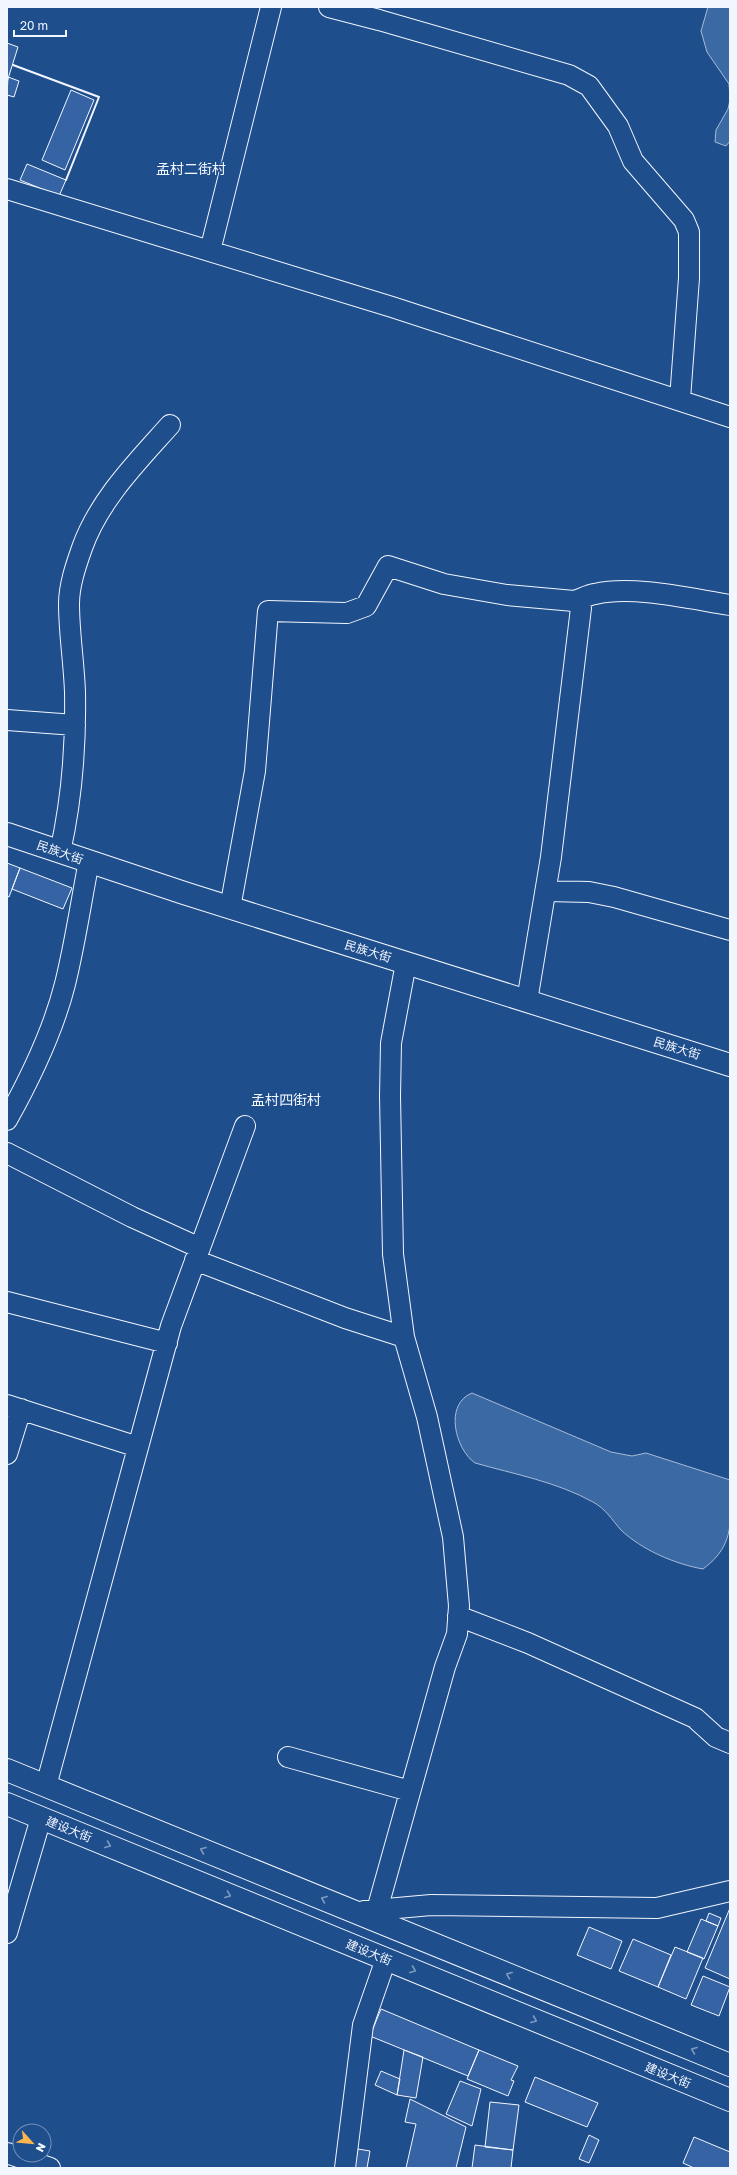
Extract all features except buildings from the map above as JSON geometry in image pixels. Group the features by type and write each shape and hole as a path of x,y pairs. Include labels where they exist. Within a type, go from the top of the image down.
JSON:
{"main road":[{"name":"民族大街","path":"7,834 230,908 730,1065"},
{"path":"7,1770 730,2065"},
{"name":"建设大街","path":"7,1804 730,2100"}],"street":[{"path":"210,251 271,7"},
{"path":"329,7 569,75 589,86 618,126 633,161 684,220 689,232 689,278 680,399"},
{"path":"7,189 210,251 680,399 730,417"},
{"path":"60,852 68,817 75,726 75,690 69,603 74,575 83,546 98,516 115,489 170,425"},
{"path":"230,908 255,771 268,610 347,613 366,606 388,566 444,584 507,595 574,601 594,594 618,591 667,595 730,605"},
{"path":"527,1001 552,857 581,608 574,601"},
{"path":"7,720 75,726"},
{"path":"7,1120 43,1050 55,1018 65,983 89,861"},
{"path":"546,891 589,892 614,897 730,930"},
{"path":"377,1910 445,1667 457,1634 458,1616 458,1592 452,1537 427,1416 404,1336 393,1254 390,1096 391,1043 406,963"},
{"path":"46,1786 167,1343 245,1126"},
{"path":"7,1153 132,1217 198,1254 345,1318 404,1336"},
{"path":"7,1302 167,1343"},
{"path":"7,1454 14,1407 138,1447"},
{"path":"458,1616 528,1643 695,1718 716,1737 730,1744"},
{"path":"288,1757 410,1791"},
{"path":"7,1933 41,1818"},
{"path":"354,1912 431,1905 657,1908 730,1891"},
{"path":"345,2168 363,2024 386,1959"},
{"path":"7,2153 50,2168"}],"water":[{"path":"708,7 730,7 730,96 729,84 707,52 701,31"},
{"path":"730,100 730,141 726,146 715,142 716,130 728,109"},
{"path":"472,1393 611,1452 632,1456 646,1453 730,1480 729,1529 722,1550 714,1560 703,1569 681,1564 659,1555 639,1544 621,1530 602,1508 579,1495 535,1479 475,1463 462,1448 458,1438 455,1416 463,1399"}],"wall":[{"path":"13,65 99,97 66,180"}],"district":[{"name":"孟村二街村","path":"191,168"},
{"name":"孟村四街村","path":"286,1099"}]}
